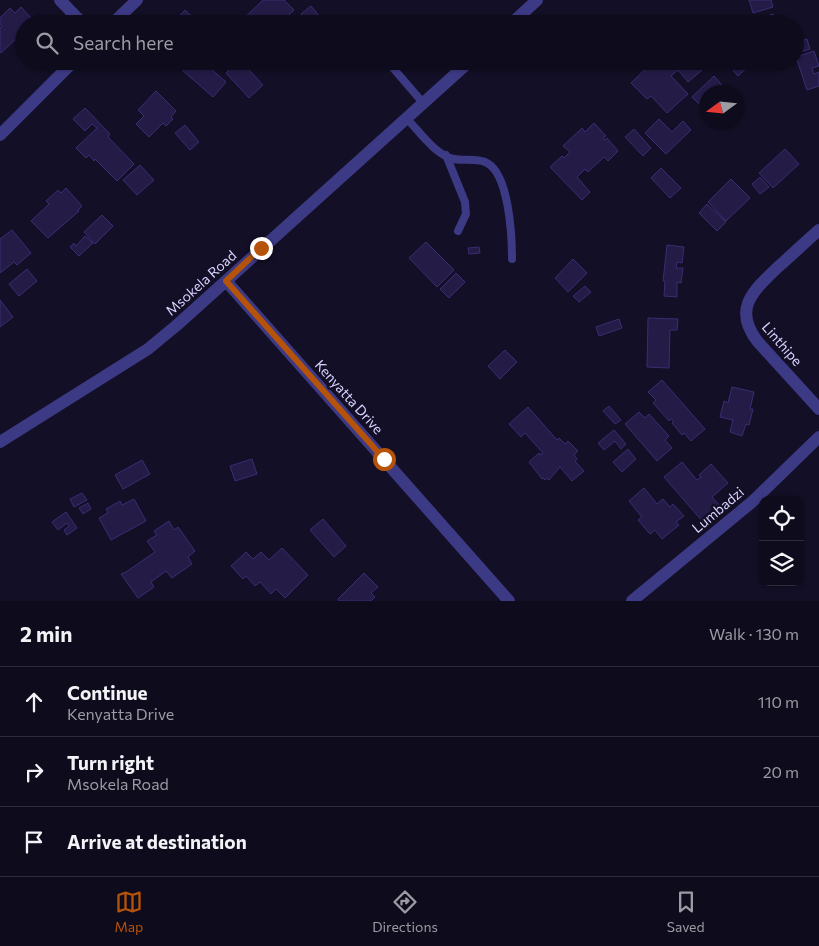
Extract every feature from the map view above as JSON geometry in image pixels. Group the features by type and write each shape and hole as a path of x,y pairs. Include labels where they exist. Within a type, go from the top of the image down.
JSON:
{"street":[{"path":"60,0 74,15"},
{"path":"121,15 137,0"},
{"path":"520,15 536,0"},
{"path":"0,135 65,70"},
{"name":"Msokela Road","path":"0,442 148,349 460,70"},
{"name":"Linthipe","path":"819,230 758,285 750,297 746,309 746,320 750,331 758,342 819,409"},
{"name":"Kenyatta Drive","path":"226,281 509,601"},
{"name":"Lumbadzi","path":"632,601 752,502 819,437"}],"lane":[{"path":"395,70 424,104"},
{"path":"407,119 435,148 452,159 485,162 497,171 510,216 512,258"},
{"path":"446,155 466,202 466,214 458,231"}],"building":[{"path":"263,0 284,0 294,10 289,15 247,15"},
{"path":"749,0 771,0 773,7 753,13"},
{"path":"311,6 318,15 302,15"},
{"path":"21,7 28,15 15,15 15,40 1,53 0,28 2,26 0,18 10,8 15,13"},
{"path":"185,10 190,15 180,15"},
{"path":"807,39 810,49 804,51 804,40"},
{"path":"814,51 819,66 812,68 814,74 819,72 819,86 807,90 800,70 804,70 804,54"},
{"path":"182,70 212,70 226,82 213,97"},
{"path":"229,70 249,70 263,85 249,98 226,73"},
{"path":"645,70 678,70 671,76 688,94 667,113 651,96 647,99 631,83"},
{"path":"678,70 702,70 688,82"},
{"path":"733,70 744,70 738,76"},
{"path":"714,76 722,85 705,85"},
{"path":"699,90 699,104 692,97"},
{"path":"156,91 176,111 171,117 173,119 166,126 163,123 149,137 136,124 144,116 138,110"},
{"path":"85,108 110,134 108,137 134,164 117,181 95,159 94,161 89,155 86,158 76,148 97,128 92,124 85,131 73,119"},
{"path":"659,119 672,132 683,121 691,130 666,154 645,133"},
{"path":"594,123 606,136 603,138 605,140 607,138 618,151 608,161 604,157 588,172 585,169 577,177 590,192 582,200 550,167 562,156 564,158 570,152 563,146 582,128 585,132"},
{"path":"185,125 199,142 190,150 175,133"},
{"path":"634,129 651,148 643,156 625,137"},
{"path":"785,149 799,164 773,188 759,173"},
{"path":"140,165 154,180 137,195 123,180"},
{"path":"661,168 681,188 670,198 651,178"},
{"path":"760,177 769,187 760,194 752,184"},
{"path":"731,179 750,198 726,221 708,202"},
{"path":"66,188 82,206 79,211 48,238 31,221 49,204 46,201 58,190 61,193"},
{"path":"707,204 726,222 717,231 699,213"},
{"path":"102,215 113,226 95,244 84,232"},
{"path":"12,230 31,253 17,265 14,262 0,273 0,239"},
{"path":"85,236 93,243 79,256 70,247 74,243 76,246"},
{"path":"426,242 454,270 437,287 409,258"},
{"path":"667,245 684,247 682,263 677,262 676,268 683,268 681,283 677,282 677,297 664,296 665,281 663,281"},
{"path":"479,247 480,253 469,254 468,248"},
{"path":"573,259 587,273 568,292 555,278"},
{"path":"27,269 37,281 19,296 9,284"},
{"path":"456,273 465,282 449,298 440,289"},
{"path":"585,286 591,292 579,302 573,296"},
{"path":"0,300 13,317 0,327"},
{"path":"648,318 678,319 677,330 670,330 669,368 647,367"},
{"path":"619,319 622,328 599,336 596,327"},
{"path":"505,350 517,362 500,379 488,366"},
{"path":"662,380 705,429 691,441 684,433 682,435 672,423 674,421 671,419 669,421 653,403 656,400 648,392"},
{"path":"732,387 754,392 750,409 753,409 749,425 746,424 742,436 730,432 733,420 720,417 724,401 728,403"},
{"path":"609,406 621,420 615,424 603,411"},
{"path":"528,407 557,440 559,438 565,444 568,441 578,451 574,455 577,459 575,461 584,471 572,481 560,467 549,480 547,478 545,480 542,479 529,462 539,453 540,455 543,453 525,433 521,437 509,424"},
{"path":"639,412 645,418 649,414 669,436 665,440 672,448 657,461 625,424"},
{"path":"614,430 626,444 621,449 615,441 604,450 598,443"},
{"path":"628,449 636,459 622,472 613,462"},
{"path":"252,459 257,474 235,481 230,466"},
{"path":"142,460 150,474 123,489 115,475"},
{"path":"682,462 697,480 701,477 699,475 711,464 728,483 712,497 721,507 703,522 664,477"},
{"path":"644,488 657,504 663,499 670,507 673,504 684,516 676,522 679,525 662,539 655,530 650,534 638,520 642,517 629,501"},
{"path":"82,493 87,500 74,507 70,499"},
{"path":"134,499 146,521 111,540 99,518 108,513 106,509 120,501 122,505"},
{"path":"88,503 91,509 83,514 79,508"},
{"path":"66,512 77,528 67,535 64,530 69,526 67,523 58,530 52,522"},
{"path":"323,519 346,546 334,557 310,530"},
{"path":"169,521 174,530 178,527 195,551 188,557 192,564 172,578 166,571 151,582 154,587 138,598 121,574 155,552 147,541 157,535 154,531"},
{"path":"282,548 308,575 285,598 276,589 271,594 260,582 255,586 246,576 243,579 231,566 246,552 253,559 261,552 269,560"},
{"path":"364,573 378,587 371,593 375,597 371,601 339,601 338,599"}],"route":[{"path":"261,248 226,281 384,459"}]}
